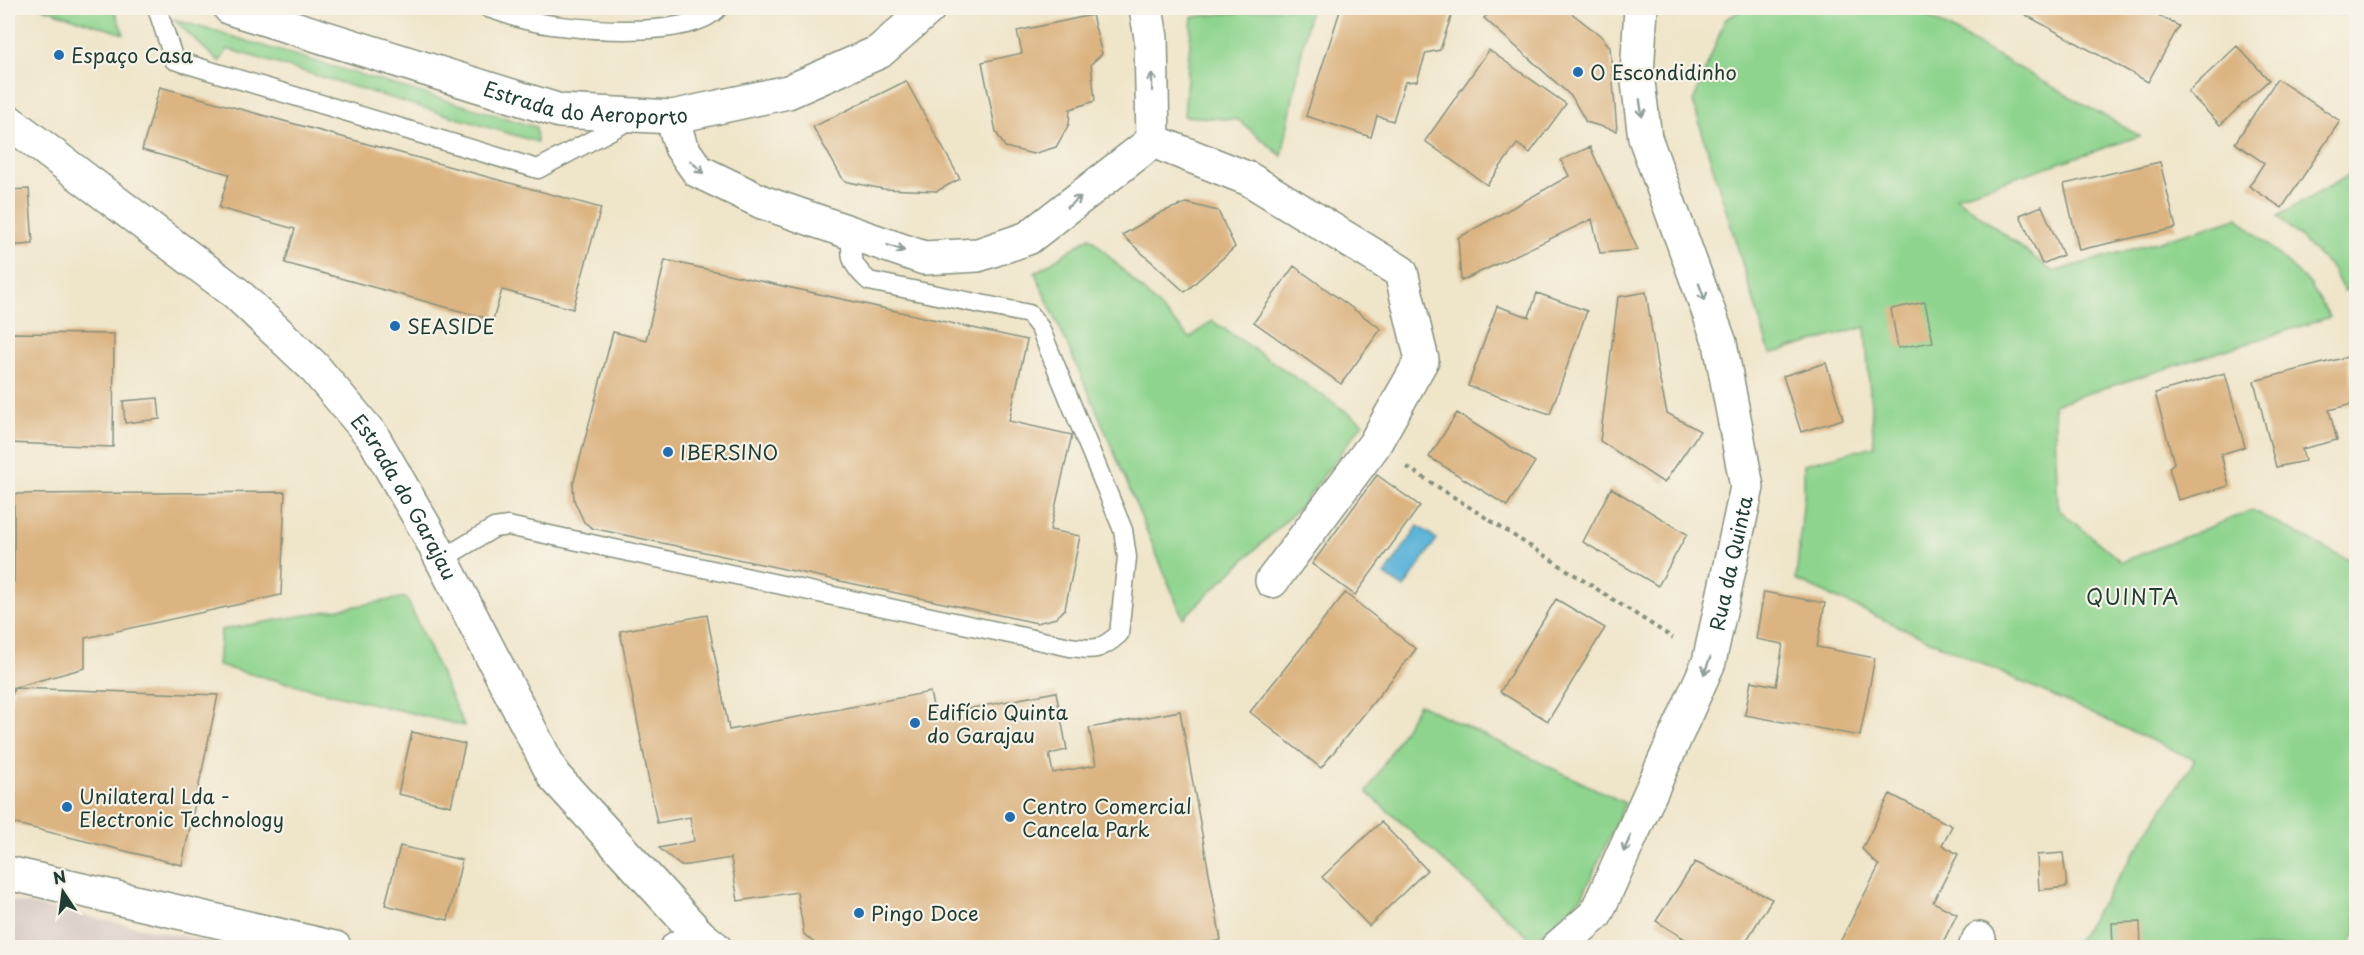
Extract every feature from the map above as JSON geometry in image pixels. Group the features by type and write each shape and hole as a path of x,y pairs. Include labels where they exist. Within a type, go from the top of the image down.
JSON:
{"street":[{"name":"Estrada do Aeroporto","path":"230,8 560,111 672,117 788,92 879,52 928,8"},
{"path":"1146,8 1151,38 1154,141"},
{"name":"Rua da Quinta","path":"1557,948 1596,914 1709,662 1747,487 1720,343 1645,138 1637,74 1641,8"},
{"path":"672,117 681,147 698,171 762,202 924,258 978,255 1028,238 1154,141"},
{"name":"Estrada do Garajau","path":"8,121 236,293 313,366 373,437 442,559 554,776 697,944"},
{"path":"1154,141 1249,179 1401,272 1422,360 1374,445 1272,580"},
{"path":"8,873 335,948"}],"lane":[{"path":"157,8 174,60 538,169 640,115"},
{"path":"488,8 524,20 626,32 679,26 712,15 718,8"},
{"path":"442,559 494,528 508,525 1070,647 1093,650 1105,646 1119,634 1127,557 1123,530 1040,328 1029,314 869,281 852,262 849,252 852,233"}],"path":[{"path":"1374,445 1709,662"}],"shaded area":[{"path":"8,900 234,947 8,947"}],"green space":[{"path":"42,8 113,8 124,34"},
{"path":"1283,8 1310,8 1282,156 1238,120 1184,116 1192,17"},
{"path":"1744,8 1916,8 2140,136 1956,197 2053,272 2238,218 2310,284 2330,317 2054,404 2058,509 2122,562 2252,510 2356,564 2356,932 2349,947 2073,947 2195,760 1796,580 1804,495 1804,464 1874,446 1865,327 1770,354 1693,102 1725,20"},
{"path":"173,19 536,127 537,142 228,49 219,62"},
{"path":"2356,171 2356,285 2344,291 2331,268 2278,216"},
{"path":"1090,237 1190,338 1212,321 1363,423 1301,506 1183,618 1096,409 1035,273"},
{"path":"406,597 464,726 218,666 221,630"},
{"path":"1419,704 1625,803 1582,897 1534,942 1367,792"}],"water":[{"path":"1418,526 1437,539 1404,588 1385,575"}],"building":[{"path":"1341,8 1454,8 1440,50 1426,53 1417,81 1405,82 1393,121 1377,116 1371,137 1306,116"},
{"name":"O Escondidinho","path":"1495,8 1565,8 1601,36 1610,47 1617,131 1586,122 1572,97 1484,18"},
{"path":"2013,8 2145,8 2179,26 2148,82"},
{"path":"1092,15 1102,54 1091,64 1095,101 1070,109 1069,124 1056,147 1033,154 1005,147 996,132 982,62 1022,53 1017,31"},
{"path":"2237,46 2269,80 2220,125 2188,92"},
{"path":"1489,50 1566,104 1530,153 1517,144 1487,185 1425,141"},
{"path":"2277,79 2340,121 2282,208 2249,186 2264,163 2235,143"},
{"path":"906,81 960,179 937,191 883,189 844,181 813,127"},
{"path":"160,87 601,208 573,309 502,290 493,320 285,263 295,229 219,208 229,174 142,150"},
{"path":"1590,147 1638,250 1600,253 1592,219 1461,281 1458,238 1569,176 1561,160"},
{"path":"2160,162 2176,228 2079,250 2064,184"},
{"path":"29,189 33,244 8,246 8,190"},
{"path":"1186,203 1218,211 1235,247 1185,292 1122,235 1162,212"},
{"path":"2042,206 2063,255 2042,264 2020,215"},
{"path":"665,260 1027,340 1009,421 1072,435 1050,530 1080,536 1065,609 1056,618 1037,623 592,528 584,522 574,500 573,485 613,332 646,340"},
{"path":"1294,266 1381,329 1341,384 1254,322"},
{"path":"1646,292 1658,372 1667,413 1700,431 1664,483 1600,441 1618,297"},
{"path":"1537,293 1587,311 1550,414 1468,386 1497,306 1529,317"},
{"path":"1925,302 1933,342 1898,348 1891,309"},
{"path":"8,333 114,334 113,447 8,443"},
{"path":"2347,357 2356,403 2329,410 2337,440 2302,449 2305,461 2276,467 2254,381"},
{"path":"1826,363 1843,419 1801,432 1783,376"},
{"path":"2225,373 2245,447 2221,454 2229,486 2178,500 2169,467 2174,463 2155,393"},
{"path":"158,398 160,419 125,423 123,401"},
{"path":"1457,413 1535,462 1507,506 1429,457"},
{"path":"1377,475 1420,506 1355,595 1312,564"},
{"path":"1611,488 1687,534 1658,586 1583,542"},
{"path":"285,492 281,595 85,638 85,668 8,689 8,584 14,582 14,494"},
{"path":"1764,592 1825,603 1817,647 1875,658 1860,736 1745,715 1751,681 1776,686 1783,644 1756,639"},
{"path":"1345,593 1416,649 1321,768 1250,712"},
{"path":"1556,599 1605,628 1548,721 1500,692"},
{"name":"Centro Comercial Cancela Park","path":"707,615 729,730 930,692 935,715 1056,692 1067,750 1049,754 1053,773 1096,765 1089,728 1180,711 1221,940 1180,948 820,948 804,934 797,892 738,901 731,858 681,866 659,848 694,841 690,817 657,823 620,631"},
{"path":"14,688 218,695 182,865 8,822 8,709"},
{"path":"412,732 465,744 451,806 398,794"},
{"path":"1890,794 1952,826 1942,845 1958,854 1933,902 1957,914 1940,948 1837,948 1879,866 1862,849"},
{"path":"1381,822 1427,870 1369,926 1322,877"},
{"path":"400,846 462,860 448,920 385,905"},
{"path":"2063,853 2067,887 2039,890 2037,855"},
{"path":"1695,862 1772,899 1742,948 1699,948 1656,921"},
{"path":"2140,922 2141,948 2113,948 2112,923"}],"place":[{"name":"Espaço Casa","path":"59,55"},
{"name":"O Escondidinho","path":"1578,72"},
{"name":"SEASIDE","path":"395,326"},
{"name":"IBERSINO","path":"668,452"},
{"name":"Edifício Quinta do Garajau","path":"915,723"},
{"name":"Unilateral Lda - Electronic Technology","path":"67,807"},
{"name":"Centro Comercial Cancela Park","path":"1010,817"},
{"name":"Pingo Doce","path":"859,913"}],"district":[{"name":"QUINTA","path":"2133,596"}]}
